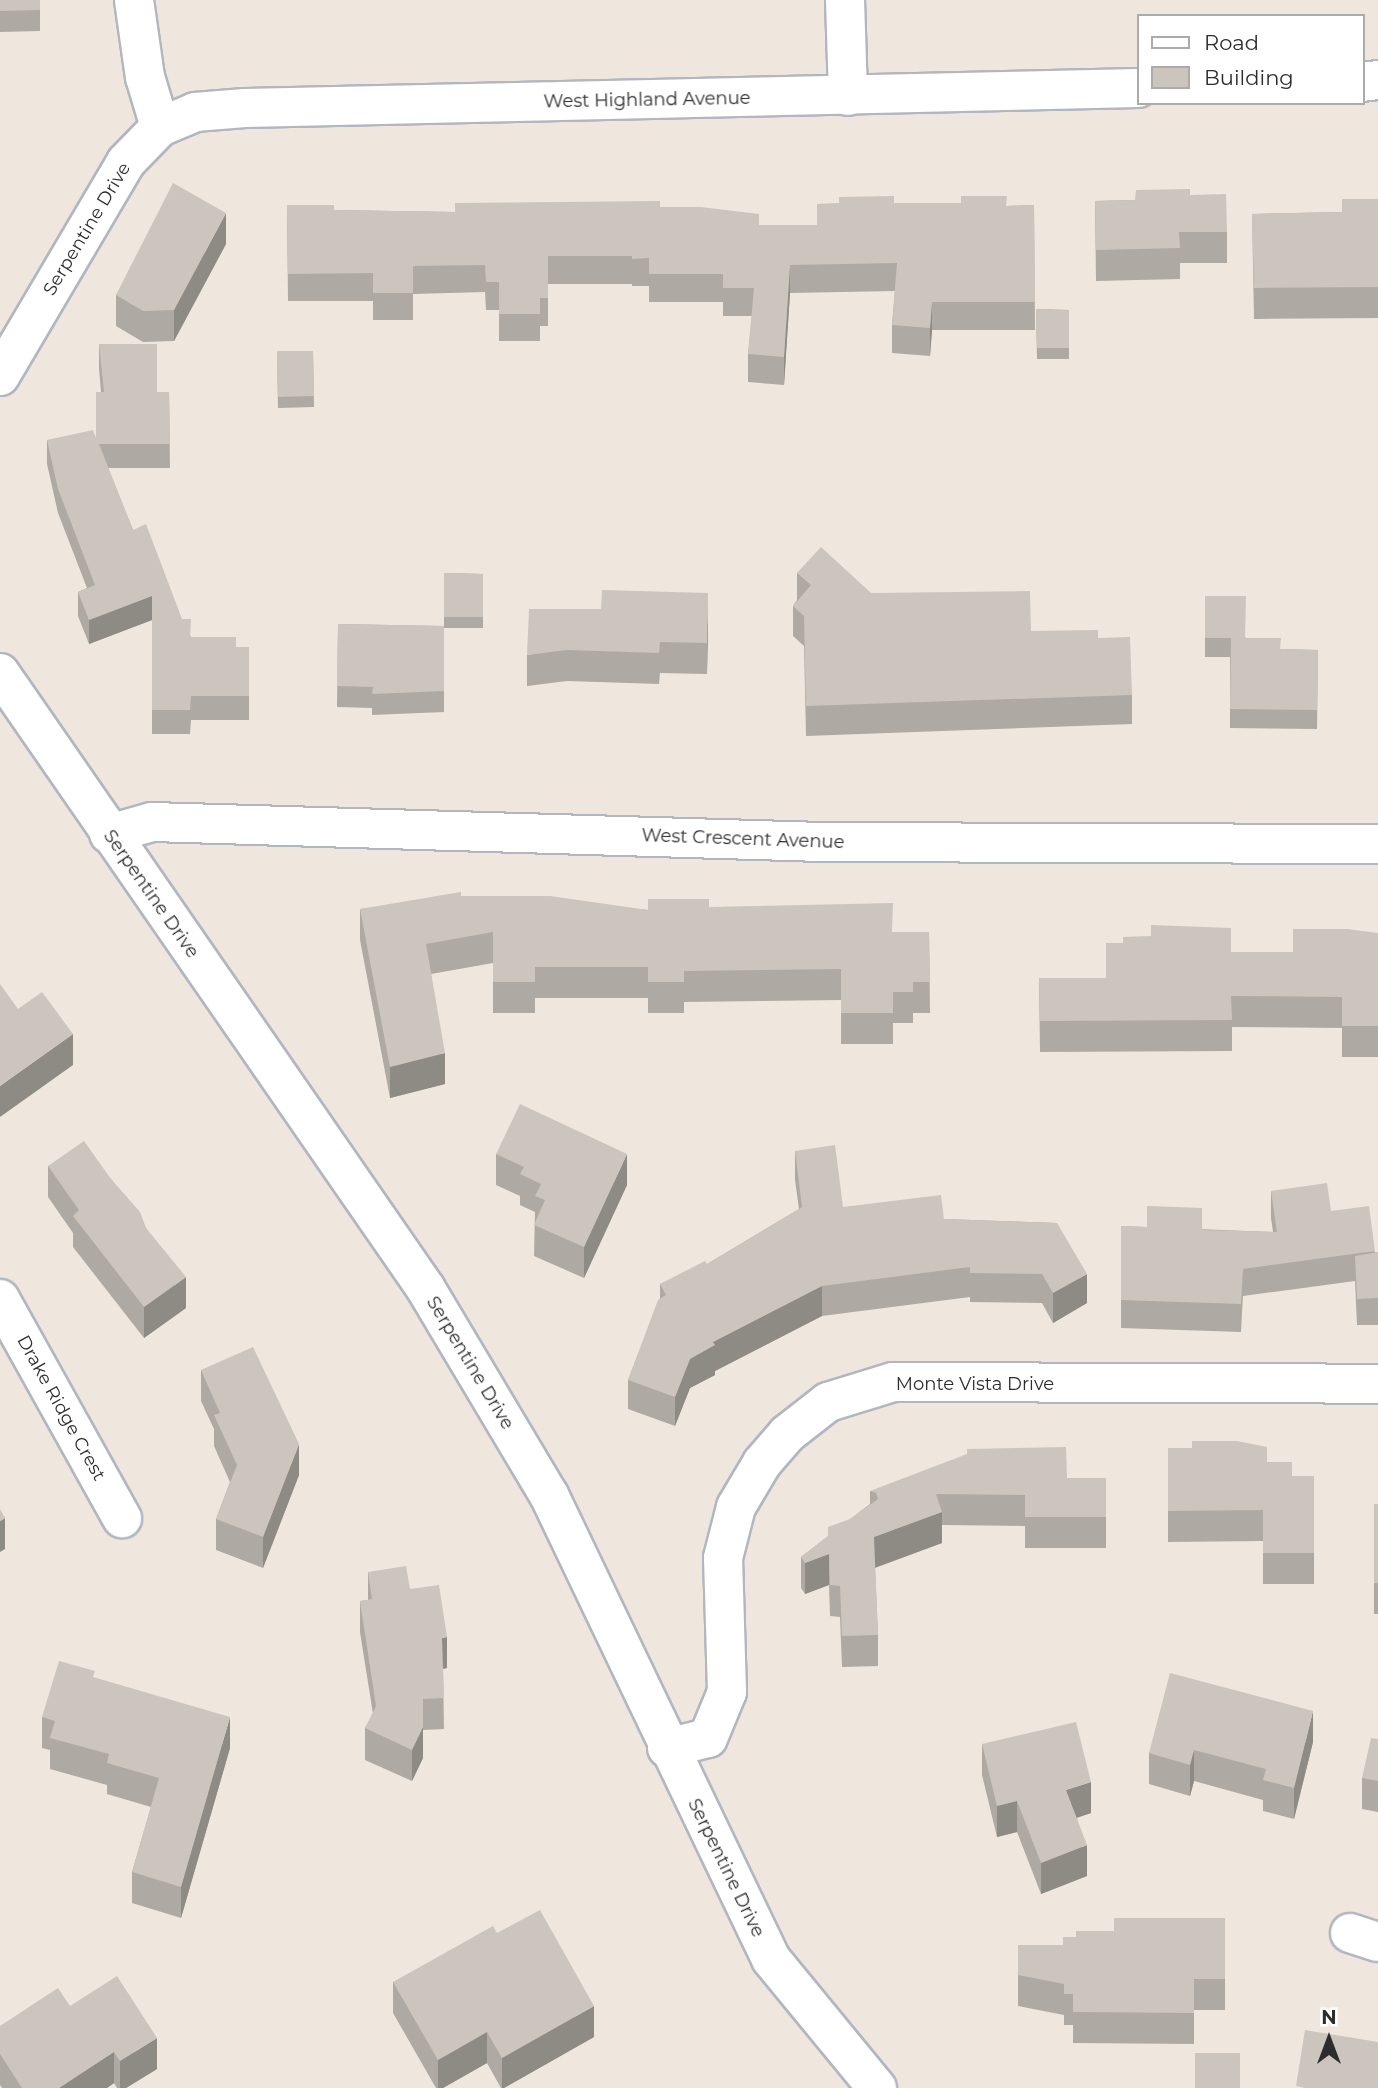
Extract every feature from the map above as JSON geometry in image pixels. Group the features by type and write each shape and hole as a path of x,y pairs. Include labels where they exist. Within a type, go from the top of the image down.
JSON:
{"street":[{"path":"134,0 145,77 160,127"},
{"path":"845,0 848,96"},
{"name":"West Highland Avenue","path":"160,127 195,112 245,108 1136,88"},
{"name":"Serpentine Drive","path":"0,376 126,162 160,127"},
{"name":"Serpentine Drive","path":"0,673 426,1289 549,1496 667,1748 771,1959 877,2088"},
{"name":"West Crescent Avenue","path":"110,834 152,822 822,842 1378,844"},
{"name":"Drake Ridge Crest","path":"0,1299 121,1518"},
{"name":"Monte Vista Drive","path":"667,1748 708,1738 727,1692 723,1558 736,1507 762,1463 787,1434 828,1402 893,1382 1378,1384"}],"building":[{"path":"0,0 40,0 40,10 0,11"},
{"path":"173,183 226,213 174,310 143,311 116,295"},
{"path":"1190,189 1190,195 1226,194 1227,232 1179,232 1180,248 1096,250 1095,201 1135,200 1136,190"},
{"path":"894,196 894,203 961,203 961,196 1007,196 1006,206 1034,205 1035,302 932,302 930,328 892,325 897,263 790,265 784,357 748,354 754,288 723,288 723,274 649,274 649,258 548,256 548,298 540,298 540,314 499,314 499,282 486,282 485,265 413,266 413,293 373,293 373,273 288,274 287,205 334,205 334,210 455,212 455,203 660,201 660,207 701,207 759,214 759,225 817,225 817,204 839,203 839,197"},
{"path":"1342,199 1378,199 1378,287 1254,288 1252,214 1342,212"},
{"path":"1036,309 1069,310 1069,348 1037,348"},
{"path":"99,344 157,344 157,392 169,392 170,444 99,444 133,530 146,524 182,619 191,619 190,637 236,637 236,647 249,647 249,696 191,696 190,710 152,710 152,596 89,620 78,592 95,585 58,489 47,440 93,430 96,438 96,392 104,392"},
{"path":"277,351 313,351 314,396 278,397"},
{"path":"821,547 871,593 1030,591 1031,631 1098,630 1098,638 1130,637 1132,695 806,706 804,616 793,606 811,585 797,573"},
{"path":"444,573 483,574 483,617 444,617"},
{"path":"602,590 708,593 707,643 660,642 659,653 567,650 527,655 529,609 601,609"},
{"path":"1205,596 1246,596 1245,638 1281,638 1280,649 1318,650 1317,710 1230,709 1231,638 1205,638"},
{"path":"338,624 444,626 444,691 372,694 373,687 337,686"},
{"path":"461,892 461,896 550,896 648,910 648,899 709,899 709,907 893,903 892,932 929,932 930,982 913,982 913,992 893,992 893,1013 841,1013 841,969 684,971 684,982 648,982 648,967 535,967 535,982 493,982 493,932 426,944 445,1053 390,1067 360,909"},
{"path":"1151,925 1231,928 1231,952 1293,952 1293,929 1347,929 1378,933 1378,1026 1342,1026 1342,997 1231,996 1232,1020 1040,1021 1039,978 1106,978 1106,943 1123,943 1123,937 1151,936"},
{"path":"0,984 18,1009 42,992 73,1034 0,1086"},
{"path":"520,1104 627,1154 584,1247 534,1225 545,1200 535,1196 541,1184 520,1174 524,1167 496,1154"},
{"path":"84,1141 111,1179 140,1212 146,1228 186,1277 144,1307 73,1216 79,1210 48,1166"},
{"path":"835,1145 843,1207 941,1195 944,1219 1057,1223 1087,1274 1053,1293 1042,1274 970,1273 970,1267 822,1286 713,1342 715,1345 690,1359 675,1397 628,1380 658,1300 666,1295 660,1284 705,1261 707,1264 802,1207 795,1151"},
{"path":"1327,1183 1331,1211 1369,1206 1375,1251 1243,1269 1241,1304 1121,1300 1121,1226 1147,1227 1147,1206 1202,1208 1202,1230 1277,1232 1271,1191"},
{"path":"1378,1252 1378,1298 1357,1299 1355,1256"},
{"path":"253,1347 299,1444 263,1537 216,1519 237,1465 214,1415 220,1413 201,1370"},
{"path":"1192,1441 1237,1441 1267,1447 1267,1462 1292,1462 1292,1476 1314,1476 1314,1553 1263,1553 1263,1510 1168,1511 1168,1448 1192,1448"},
{"path":"1066,1447 1067,1478 1106,1478 1106,1517 1025,1517 1025,1495 936,1494 942,1512 874,1537 878,1635 842,1636 840,1586 830,1585 829,1554 805,1563 801,1557 828,1536 828,1527 850,1519 878,1499 876,1493 870,1491 967,1454 967,1449"},
{"path":"1374,1504 1378,1504 1378,1583 1374,1583"},
{"path":"406,1566 410,1589 439,1585 447,1637 442,1638 444,1698 423,1699 423,1727 412,1750 365,1728 376,1706 360,1601 372,1599 368,1572"},
{"path":"59,1661 95,1671 93,1677 230,1717 181,1887 132,1872 159,1778 107,1763 109,1754 50,1738 55,1721 42,1717"},
{"path":"1170,1673 1313,1711 1294,1788 1263,1780 1266,1769 1194,1750 1190,1765 1149,1753"},
{"path":"1076,1722 1091,1782 1066,1790 1087,1845 1041,1863 1017,1801 997,1806 982,1744"},
{"path":"1371,1738 1378,1739 1378,1781 1362,1778"},
{"path":"540,1910 594,2006 502,2058 487,2032 438,2060 393,1982 493,1926 497,1933"},
{"path":"1114,1918 1225,1918 1225,1979 1194,1979 1194,2013 1073,2012 1073,1994 1064,1994 1064,1984 1018,1975 1018,1945 1063,1945 1063,1937 1076,1937 1076,1931 1114,1931"},
{"path":"117,1976 157,2038 120,2061 114,2052 59,2088 22,2088 0,2054 0,2026 58,1988 70,2006"},
{"path":"1305,2030 1378,2042 1378,2088 1296,2086"},
{"path":"1195,2053 1240,2053 1240,2088 1195,2088"}]}
